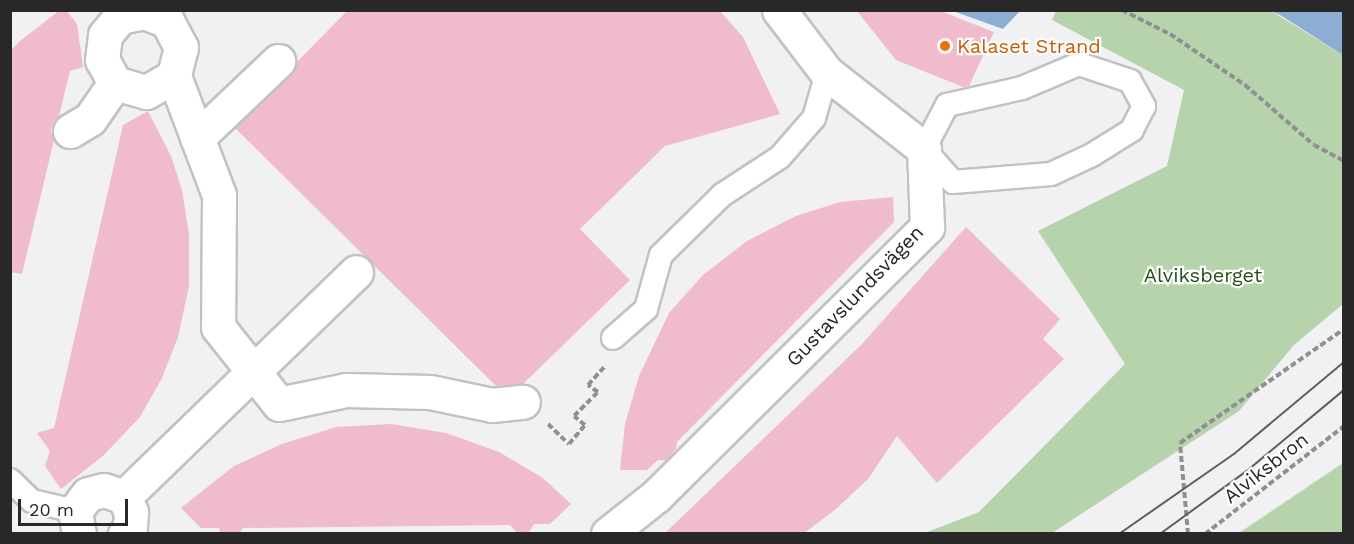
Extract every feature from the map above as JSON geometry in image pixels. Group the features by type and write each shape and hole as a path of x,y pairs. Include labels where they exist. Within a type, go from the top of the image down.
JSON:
{"street":[{"path":"779,10 827,73 924,149"},
{"path":"174,76 146,92 115,83 102,60 105,35 131,13 168,21 181,47 174,76 219,195 218,327 279,404 346,390 430,392 492,405 523,402"},
{"path":"197,138 278,61"},
{"path":"70,131 90,119 115,83"},
{"name":"Gustavslundsvägen","path":"608,534 656,496 927,228 924,149"},
{"path":"77,522 88,494 104,490 132,523 251,371 356,272"}],"lane":[{"path":"1079,64 1130,81 1144,106 1132,130 1092,155 1052,174 953,182 924,149 947,105 1022,88 1079,64"},
{"path":"613,338 646,309 661,255 722,195 780,157 814,118 827,73"},
{"path":"10,480 32,501 77,522"}],"path":[{"path":"1122,10 1170,34 1235,78 1314,145 1344,160"},
{"path":"1188,534 1180,443 1344,329"},
{"path":"523,402 569,444 585,425 574,416 598,392 588,385 608,363"},
{"name":"Alviksbron","path":"1205,534 1344,426"}],"green space":[{"name":"Alviksberget","path":"1056,11 1271,11 1343,55 1343,304 1294,345 1239,411 1052,533 922,534 979,512 1125,364 1038,231 1167,166 1184,90 1052,20"},
{"path":"1343,463 1343,533 1239,533"}],"water":[{"path":"1020,10 1003,29 953,11"},
{"path":"1271,11 1343,11 1343,55 1280,15"}],"building":[{"path":"60,10 66,10 77,24 83,67 70,71 59,116 53,122 51,131 54,140 22,274 10,272 10,51"},
{"path":"348,10 719,10 743,37 780,114 665,146 580,229 630,280 523,384 496,386 235,128 291,75 296,63"},
{"name":"Kalaset Strand","path":"856,10 938,10 994,32 969,86 963,87 896,60"},
{"path":"148,111 171,156 182,190 189,234 189,286 178,337 162,378 140,417 104,455 61,489 45,466 50,451 37,433 54,428 123,125"},
{"path":"893,197 894,222 677,442 676,449 666,460 658,460 647,470 620,470 625,424 639,376 669,313 703,275 747,241 796,216 840,202"},
{"path":"966,227 1060,319 1043,339 1064,359 937,483 897,436 868,479 836,509 803,534 664,534 862,344"},
{"path":"391,424 446,433 499,452 543,478 571,504 550,524 534,524 528,534 518,534 510,525 243,528 239,534 221,534 219,528 201,528 181,508 234,466 282,444 336,427"}],"tram line":[{"path":"1119,534 1234,454 1344,362"},
{"path":"1160,534 1248,470 1344,390"}],"place":[{"name":"Kalaset Strand","path":"945,46"}]}
